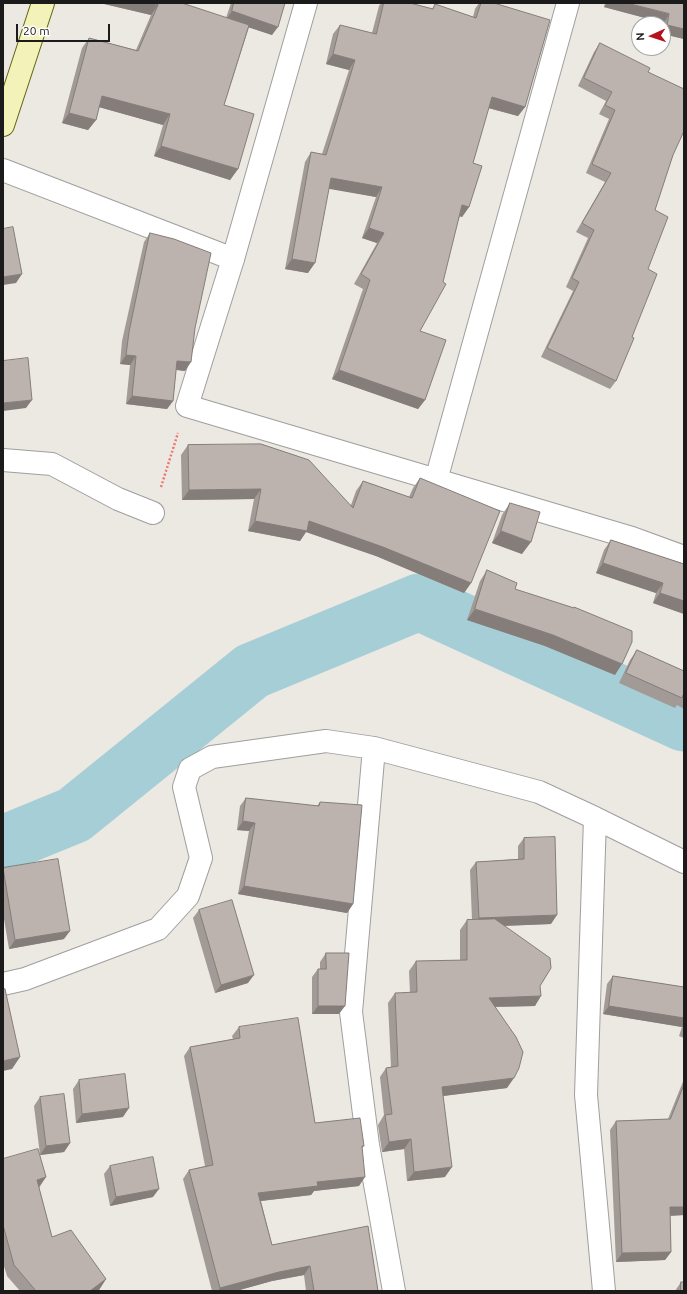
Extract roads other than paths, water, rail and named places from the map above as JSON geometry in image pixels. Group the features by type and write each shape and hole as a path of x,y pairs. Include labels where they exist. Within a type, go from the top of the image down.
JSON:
{"main road":[{"path":"3,125 43,3"}],"street":[{"path":"306,3 233,259 187,406 632,538 684,557"},
{"path":"436,480 568,3"},
{"path":"3,170 233,259"},
{"path":"3,460 52,464 118,499 153,513"},
{"path":"3,984 25,979 158,929 188,896 201,858 184,788 190,769 212,756 326,741 374,748 539,792 684,862"},
{"path":"374,748 352,1012 368,1145 394,1291"},
{"path":"595,818 586,1095 604,1291"}],"waterway":[{"path":"3,844 74,815 252,671 419,602 684,723"}]}
